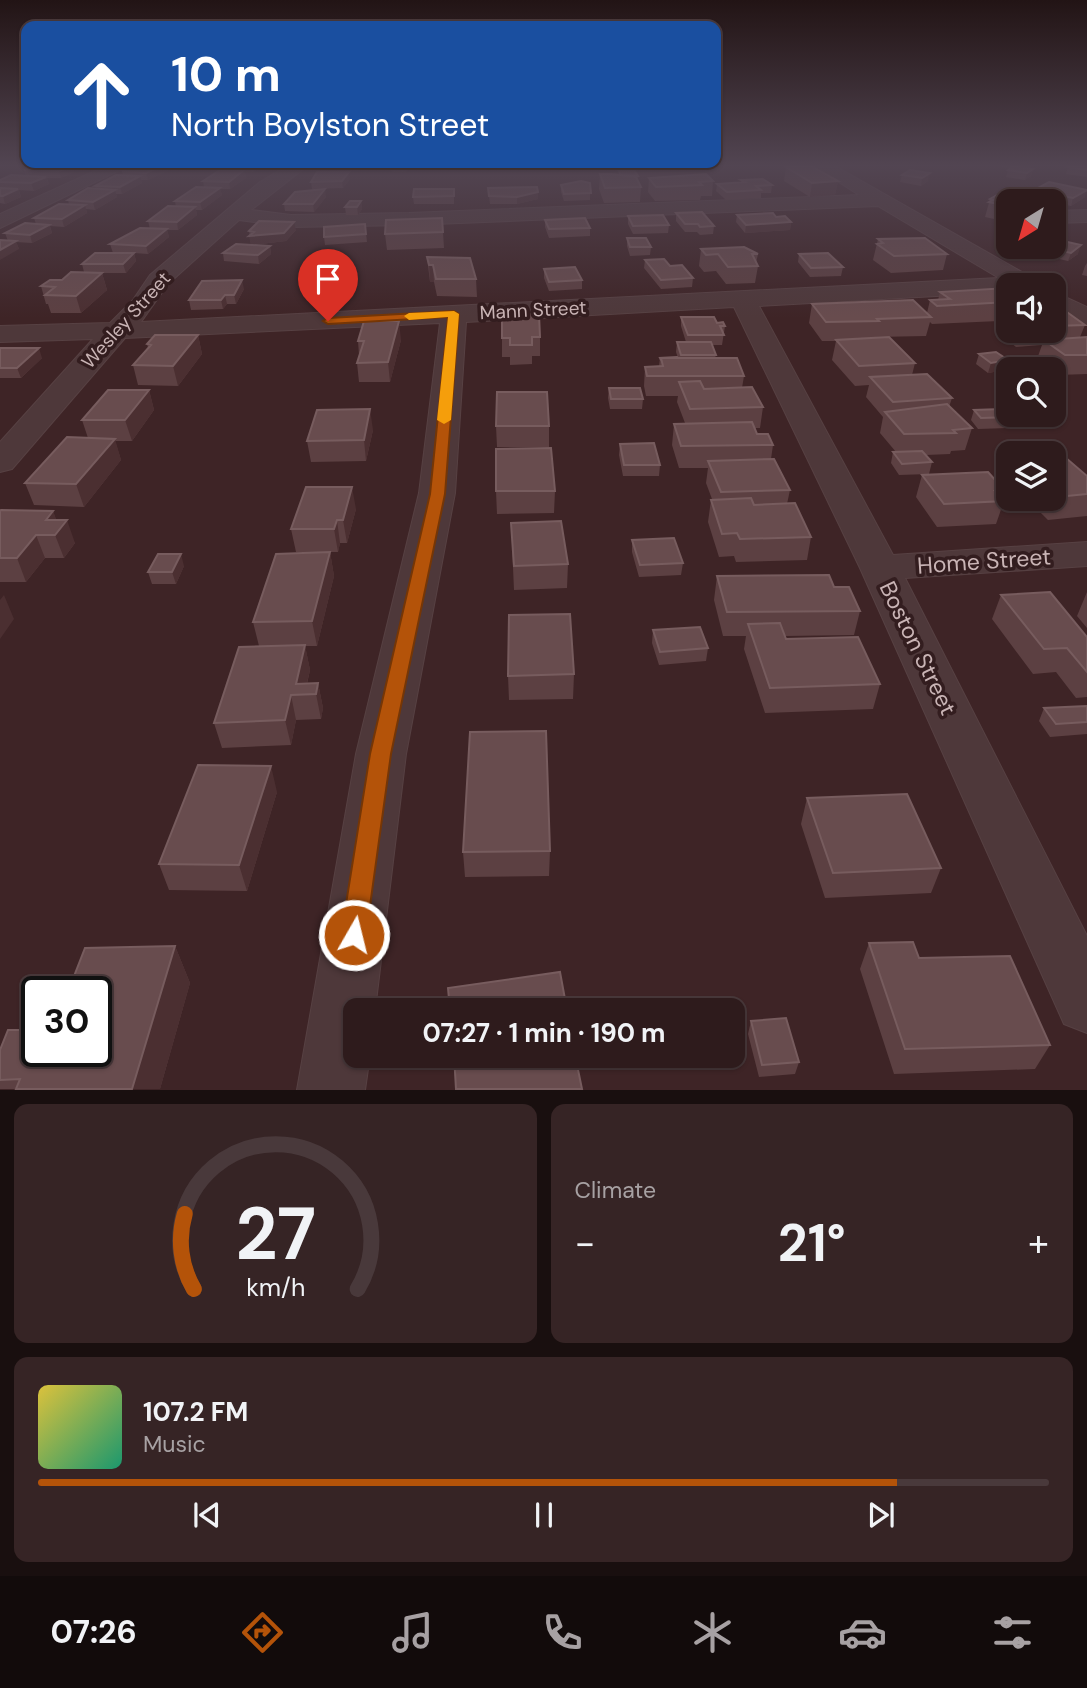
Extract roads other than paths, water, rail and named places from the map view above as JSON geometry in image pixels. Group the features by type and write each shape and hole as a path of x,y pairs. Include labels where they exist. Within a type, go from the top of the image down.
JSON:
{"street":[{"name":"Wesley Street","path":"0,463 143,305 158,280 234,217"},
{"path":"259,217 291,221 462,217"},
{"path":"915,217 989,253 1012,273"},
{"name":"Mann Street","path":"0,334 117,331 996,286"},
{"name":"Boston Street","path":"743,299 880,568 1087,1002"},
{"path":"1066,306 1087,317"},
{"path":"331,1090 381,754 438,494 454,314"},
{"name":"Home Street","path":"880,568 1087,554"}]}
